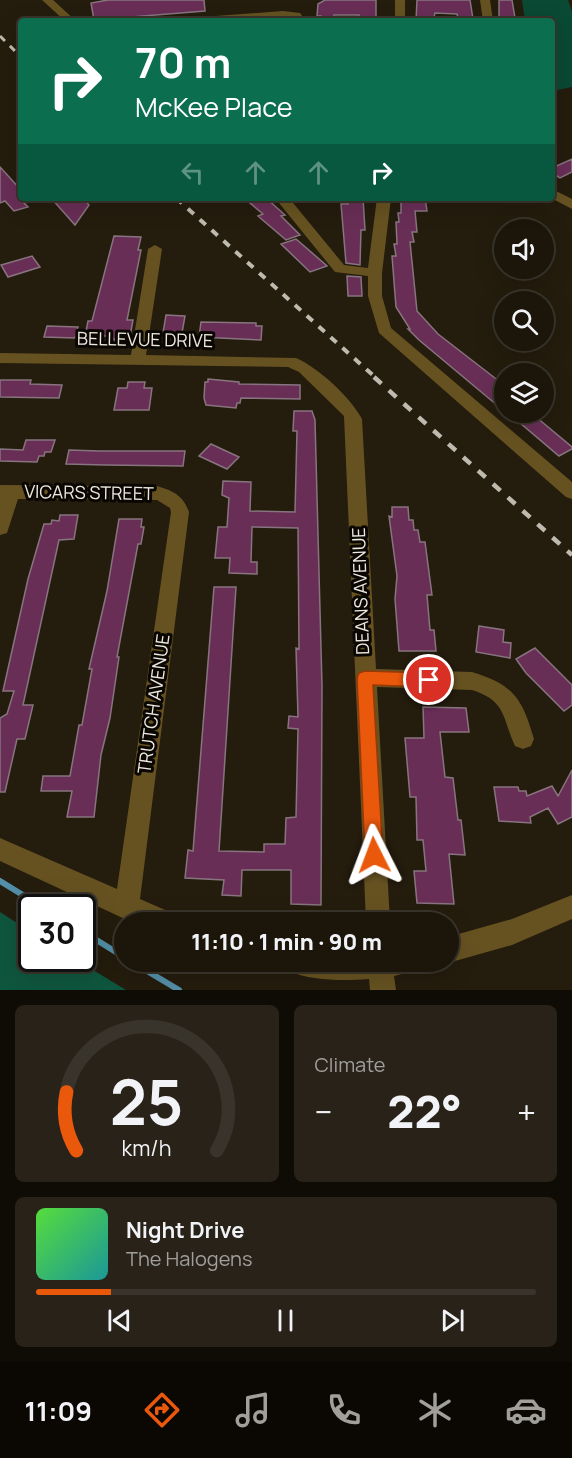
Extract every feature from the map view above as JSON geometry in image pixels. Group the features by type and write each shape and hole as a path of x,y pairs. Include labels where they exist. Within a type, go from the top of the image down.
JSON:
{"street":[{"path":"47,0 68,18"},
{"path":"400,0 400,18"},
{"path":"485,0 488,18"},
{"path":"229,18 283,14 296,15 298,18"},
{"path":"555,195 572,205"},
{"path":"284,201 340,269 375,273"},
{"path":"384,201 375,273 375,296 384,330 572,492"},
{"path":"138,359 155,249"},
{"name":"BELLEVUE DRIVE","path":"0,358 290,362"},
{"name":"DEANS AVENUE","path":"290,362 305,368 345,405 354,419 377,912"},
{"path":"0,528 6,492"},
{"name":"VICARS STREET","path":"6,492 157,494 176,501"},
{"name":"TRUTCH AVENUE","path":"127,908 180,512 176,501"},
{"path":"365,678 472,681 487,685 513,704 523,738"},
{"path":"0,849 137,912"},
{"path":"459,947 512,932 572,907"}],"green space":[{"path":"522,0 568,0 572,12 572,87 555,90 555,18 525,18"},
{"path":"0,912 18,924 18,972 96,972 126,990 0,990"}],"building":[{"path":"108,0 204,0 205,11 94,18 91,3"},
{"path":"325,0 376,0 376,18 334,15 334,18 321,18 317,16 318,4"},
{"path":"417,0 470,0 473,18 458,18 457,14 435,13 434,18 416,18"},
{"path":"499,0 512,0 515,18 499,17"},
{"path":"572,159 572,172 560,178 555,175 555,167"},
{"path":"0,167 18,187 18,201 31,201 24,203 28,207 14,211 5,201 0,203"},
{"path":"54,201 86,201 89,205 75,225"},
{"path":"248,201 269,201 285,215 281,216 300,235 286,240 258,216 263,214"},
{"path":"348,201 363,201 365,230 361,230 360,265 346,263 341,204 348,204"},
{"path":"401,201 425,201 427,211 415,211 417,232 412,232 414,242 410,242 417,311 438,334 494,377 494,403 419,340 408,329 410,329 396,307 392,256 396,256 394,244 397,244 398,213 401,213"},
{"path":"114,236 141,237 138,250 141,250 127,320 133,320 129,342 114,342 115,339 109,339 110,336 85,336 88,321 92,321"},
{"path":"296,239 327,266 310,272 281,244"},
{"path":"32,256 40,267 8,277 1,265"},
{"path":"347,276 361,277 362,296 348,296"},
{"path":"166,315 185,316 182,333 163,333"},
{"path":"201,322 256,323 256,326 262,326 261,340 199,337"},
{"path":"47,326 78,327 75,338 44,337"},
{"path":"208,379 239,382 239,384 300,385 300,399 241,398 236,408 206,405 205,382 208,382"},
{"path":"0,380 31,380 30,384 62,385 59,398 0,397"},
{"path":"128,382 145,382 144,388 152,388 149,410 114,410 118,388 127,388"},
{"path":"294,411 312,411 315,420 322,686 321,905 291,904 291,870 242,870 241,896 222,895 224,880 185,878 188,850 193,851 214,587 236,587 219,851 264,852 264,844 285,844 286,818 296,817 298,729 288,728 289,716 298,717 296,648 299,649 298,528 252,527 251,562 257,562 257,574 229,573 230,558 215,558 218,527 227,527 229,498 222,495 223,481 251,482 250,511 295,512 297,431 293,431"},
{"path":"520,423 543,423 572,447 559,456"},
{"path":"26,440 55,440 51,452 45,452 44,456 39,456 37,462 0,461 0,449 23,450"},
{"path":"211,444 239,457 227,469 199,456"},
{"path":"69,450 185,451 183,466 66,464"},
{"path":"392,507 408,507 409,520 413,520 414,530 418,530 420,542 425,542 432,595 427,595 430,630 434,630 436,651 399,651 395,599 397,576 389,516 392,517"},
{"path":"60,515 78,515 74,539 59,540 23,705 33,705 25,739 17,739 5,792 0,792 0,718 7,714 14,691 3,691 28,579 44,524 51,524 52,520 59,521"},
{"path":"119,519 142,519 141,527 144,527 141,544 138,544 117,657 119,657 110,718 101,755 94,817 67,817 72,791 41,791 43,776 70,776 79,725 82,725 92,669 89,669 107,591"},
{"path":"479,626 504,630 503,642 511,643 510,658 476,652"},
{"path":"535,648 572,685 572,705 564,711 526,673 516,659"},
{"path":"423,707 466,708 469,732 440,732 445,777 453,778 465,855 449,854 454,904 417,903 414,871 426,871 423,840 417,840 416,797 410,797 405,738 424,738"},
{"path":"572,770 572,817 558,824 548,808 530,817 531,823 499,821 494,787 518,787 519,791 526,791 527,796 552,786 558,796"}],"waterway":[{"path":"0,881 21,894"},
{"path":"96,940 114,951"},
{"path":"149,972 179,990"}],"railway":[{"path":"0,36 18,54"},
{"path":"179,201 376,378"},
{"path":"374,377 572,555"}],"route":[{"path":"374,855 365,678 429,680"}]}
